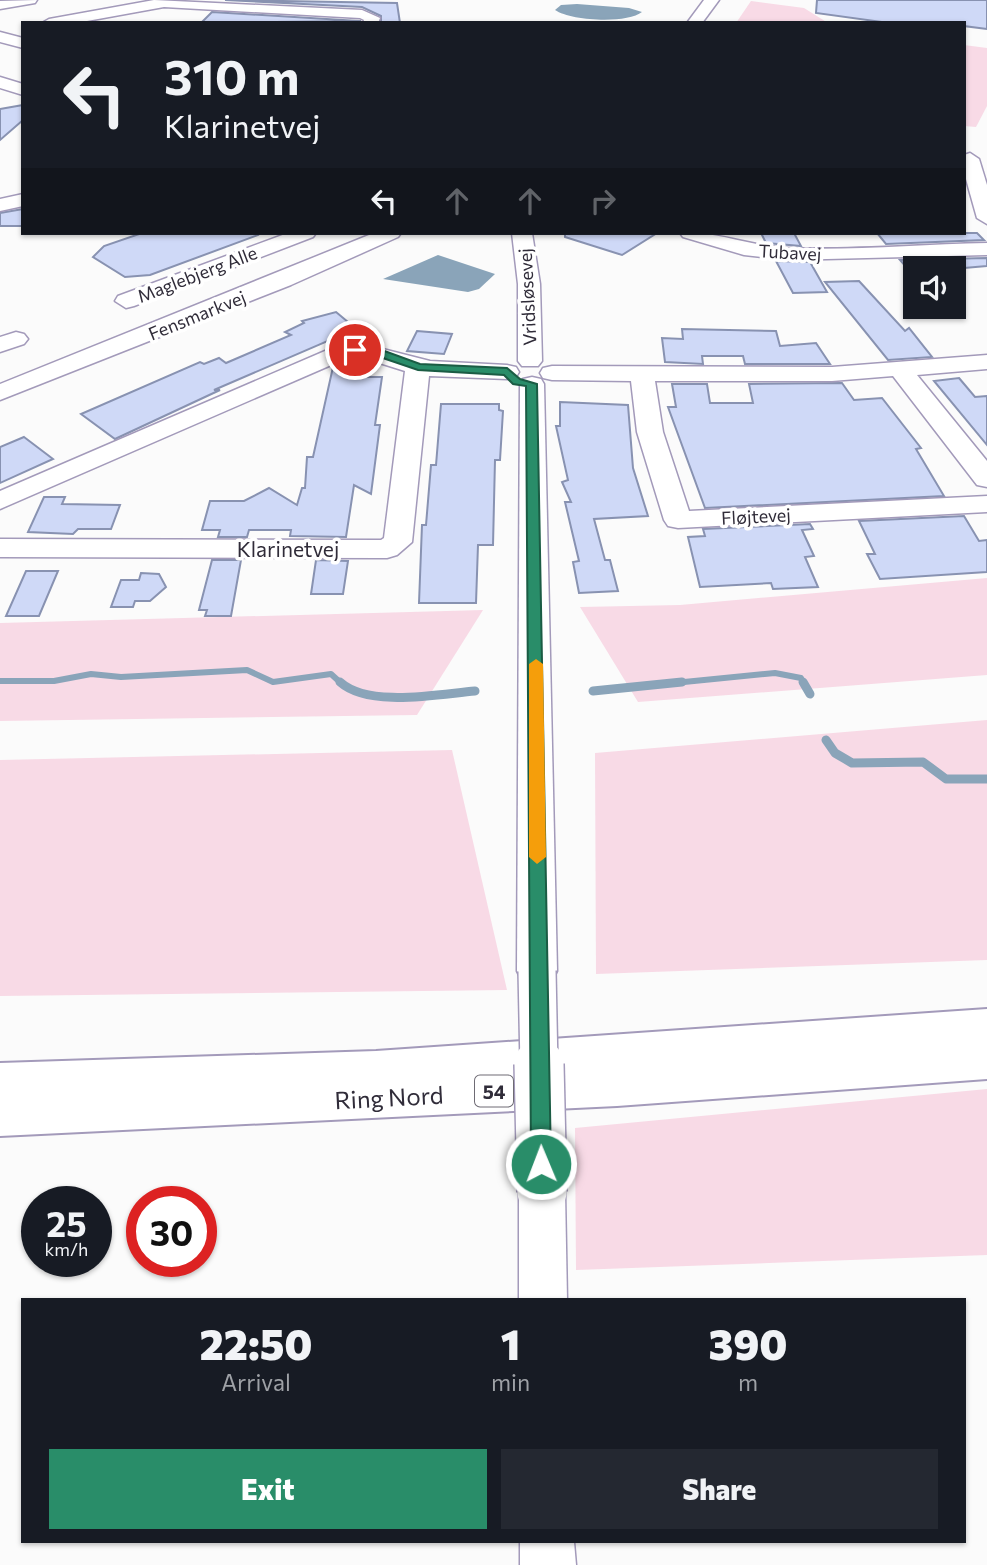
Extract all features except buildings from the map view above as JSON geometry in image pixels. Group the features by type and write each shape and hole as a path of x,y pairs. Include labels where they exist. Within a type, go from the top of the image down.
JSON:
{"highway":[{"name":"54","path":"0,1084 376,1072 987,1029"},
{"name":"Ring Nord","path":"0,1114 376,1098 882,1067 987,1058"}],"street":[{"path":"0,5 30,0"},
{"path":"696,21 712,0"},
{"path":"94,20 172,1 362,14 373,18 371,21"},
{"path":"0,32 21,27"},
{"path":"0,32 21,42"},
{"path":"0,82 21,89"},
{"path":"974,159 987,218"},
{"path":"0,205 21,200"},
{"name":"Maglebjerg Alle","path":"126,301 301,235"},
{"name":"Fensmarkvej","path":"0,393 283,280 386,235"},
{"name":"Vridsløsevej","path":"522,235 529,284 543,1298"},
{"name":"Tubavej","path":"698,235 765,253 987,248"},
{"name":"Tubavej","path":"840,235 850,253"},
{"path":"0,501 340,353 355,350 375,352 418,367 530,372 832,374 987,362"},
{"name":"Klarinetvej","path":"0,548 387,548 398,542 418,367"},
{"path":"900,369 987,479"},
{"name":"Fløjtevej","path":"642,372 650,432 678,520 987,504"},
{"path":"547,1543 548,1565"}],"shaded area":[{"path":"751,1 804,8 825,21 737,21"},
{"path":"966,45 987,48 987,106 976,127 966,126"},
{"path":"987,578 987,675 638,702 580,607 680,605"},
{"path":"483,610 417,715 0,721 0,623"},
{"path":"987,720 987,960 596,974 595,753"},
{"path":"452,750 507,990 0,996 0,760"},
{"path":"987,1089 987,1255 576,1270 575,1128"}],"water":[{"path":"561,5 629,8 642,12 635,16 599,20 573,17 555,10"},
{"path":"438,255 495,274 479,289 468,292 383,279"}],"waterway":[{"path":"0,681 54,681 91,674 121,677 247,670 273,682 331,674 342,684"},
{"path":"664,684 775,673 801,678 803,682"},
{"path":"340,682 368,695 386,697 475,691"},
{"path":"593,691 682,682"},
{"path":"803,682 810,694"},
{"path":"826,740 835,753 852,763 923,762 946,779 987,779"}],"slow traffic":[{"path":"536,664 537,857"}],"route":[{"path":"355,350 375,352 418,367 507,372 508,376 517,382 531,384 541,1164"}]}
